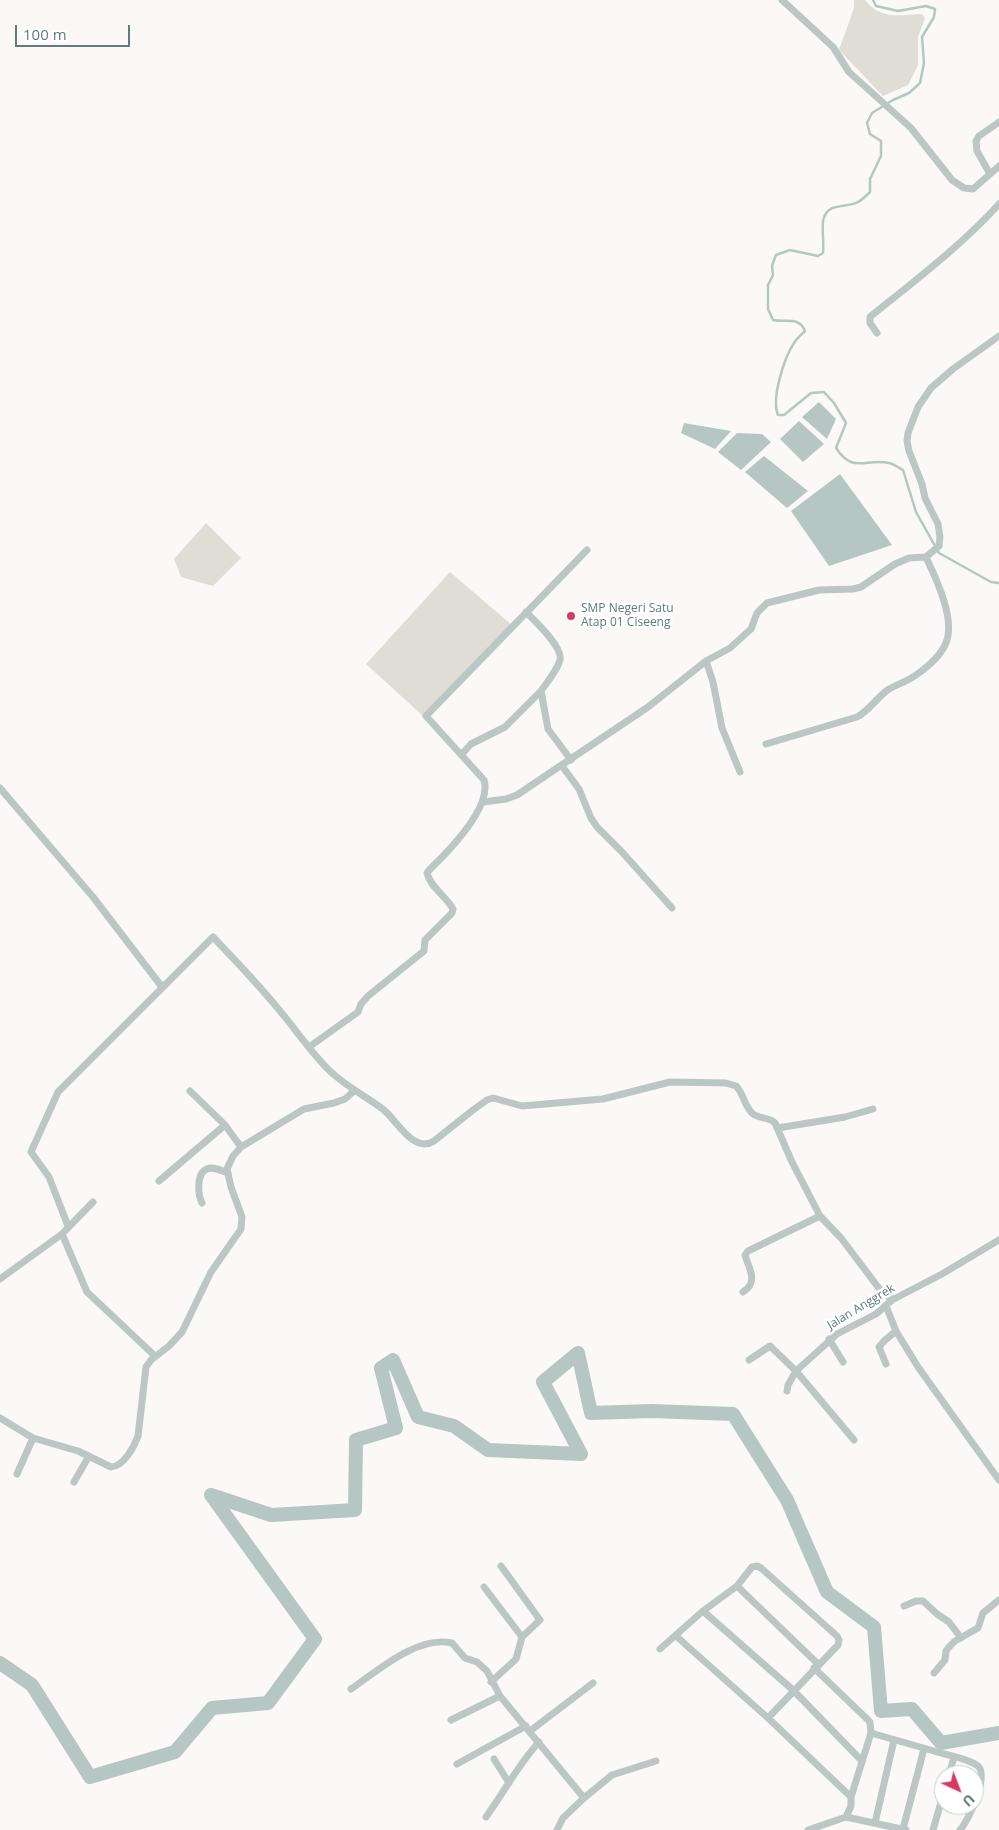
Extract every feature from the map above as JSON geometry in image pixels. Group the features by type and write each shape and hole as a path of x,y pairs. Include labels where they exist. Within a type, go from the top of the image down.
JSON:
{"street":[{"path":"782,0 833,47 849,72 911,128 935,160 958,185 968,190 973,189 999,166"},
{"path":"990,174 977,151 976,141 979,136 999,122"},
{"path":"877,334 870,323 870,318 932,266 999,204"},
{"path":"483,802 511,798 562,766 648,707 706,661 730,648 748,632 754,624 757,613 767,603 819,590 861,587 895,564 909,558 927,556 939,546 938,524 925,498 922,484 909,450 908,432 918,407 931,388 999,336"},
{"path":"310,1047 358,1012 368,996 424,951 425,940 452,913 453,909 450,904 429,879 427,873 466,829 483,802 486,788 484,780 426,716 587,550"},
{"path":"766,744 857,717 887,690 918,674 940,652 947,640 948,624 942,595 927,556"},
{"path":"462,755 471,744 505,727 541,691 560,659 560,653 549,637 526,612"},
{"path":"706,661 714,682 722,728 740,772"},
{"path":"541,691 548,729 571,760"},
{"path":"562,766 580,789 591,818 597,827 672,908"},
{"path":"0,788 93,897 162,987"},
{"path":"68,1226 49,1177 31,1152 58,1092 213,937 278,1008 331,1073 382,1109 413,1140 426,1145 434,1141 480,1104 493,1098 522,1106 612,1098 670,1082 732,1084 739,1089 752,1113 761,1118 771,1119 778,1128 792,1162 820,1216 841,1238 878,1287 892,1300"},
{"path":"190,1091 224,1126 241,1147"},
{"path":"0,1418 33,1438 78,1451 111,1467 120,1464 136,1442 138,1436 146,1367 155,1356 170,1346 182,1332 211,1272 241,1229 242,1217 227,1169 229,1163 241,1147 304,1109 334,1103 345,1099 354,1091"},
{"path":"778,1128 846,1118 873,1109"},
{"path":"159,1181 224,1126"},
{"path":"202,1203 198,1194 200,1176 204,1171 213,1168 228,1173"},
{"path":"0,1279 62,1234 93,1202"},
{"path":"743,1292 751,1285 753,1280 745,1255 748,1251 820,1216"},
{"path":"62,1234 87,1292 155,1356"},
{"name":"Jalan Anggrek","path":"786,1391 796,1371 829,1339 876,1314 892,1300 942,1274 999,1240"},
{"path":"886,1306 896,1331 918,1367 999,1480"},
{"path":"886,1364 879,1348 896,1331"},
{"path":"829,1339 843,1362"},
{"path":"749,1360 770,1346 796,1371 854,1440"},
{"path":"17,1474 33,1438"},
{"path":"74,1482 89,1456"},
{"path":"491,1682 516,1659 522,1637 540,1620 500,1566"},
{"path":"660,1649 703,1611 737,1586 752,1567 757,1566 837,1636 839,1640 838,1645 768,1718"},
{"path":"737,1586 870,1722 871,1733 851,1797 852,1806 846,1817"},
{"path":"484,1587 522,1637"},
{"path":"934,1673 945,1660 946,1651 949,1647 978,1628 983,1613 999,1600"},
{"path":"904,1606 916,1601 923,1601 937,1614 946,1618 960,1638"},
{"path":"703,1611 793,1690 862,1761"},
{"path":"676,1636 768,1718 851,1797"},
{"path":"352,1689 395,1657 427,1644 449,1642 465,1658 482,1666 500,1696 584,1798"},
{"path":"457,1764 528,1729 592,1683"},
{"path":"451,1720 500,1696"},
{"path":"871,1733 954,1757 978,1766 982,1778 970,1815 960,1830"},
{"path":"875,1823 894,1740"},
{"path":"486,1816 509,1783 522,1760 539,1742"},
{"path":"808,1830 846,1817 905,1830 924,1749"},
{"path":"952,1765 954,1757"},
{"path":"494,1759 509,1783"},
{"path":"557,1830 563,1818 612,1775 656,1761"},
{"path":"933,1830 937,1815"}],"shaded area":[{"path":"854,0 865,0 877,11 891,15 922,14 925,18 918,37 918,65 908,85 883,96 839,50 854,8"},
{"path":"819,402 836,419 827,439 802,417"},
{"path":"799,421 824,444 803,462 780,439"},
{"path":"684,423 731,431 715,449 681,433"},
{"path":"737,433 762,434 771,442 741,470 718,452"},
{"path":"764,456 808,491 787,508 745,472"},
{"path":"840,474 892,545 829,566 791,511"},
{"path":"206,523 241,558 213,586 181,577 174,559"},
{"path":"450,572 513,626 423,716 366,664"}],"waterway":[{"path":"873,0 876,6 898,11 926,6 935,9 934,17 922,37 924,63 920,83 909,93 872,113 867,123 870,134 881,141 881,156 870,179 870,192 858,202 832,208 828,211 823,221 823,253 818,256 790,250 776,255 772,266 773,275 768,285 768,309 773,320 799,323 805,331 795,341 786,358 777,389 776,408 778,415 784,415 811,393 824,392 834,403 846,423 836,448 842,456 854,463 889,463 903,470 916,512 939,553 991,582 999,583"},
{"path":"0,1663 32,1685 90,1777 175,1752 212,1708 268,1703 315,1639 211,1495 271,1515 355,1510 356,1440 396,1428 381,1368 393,1360 418,1417 454,1426 488,1450 581,1454 543,1382 578,1353 591,1413 652,1411 733,1414 787,1500 827,1592 874,1627 881,1711 912,1709 941,1743 999,1733"}],"place":[{"name":"SMP Negeri Satu Atap 01 Ciseeng","path":"571,616"}]}
